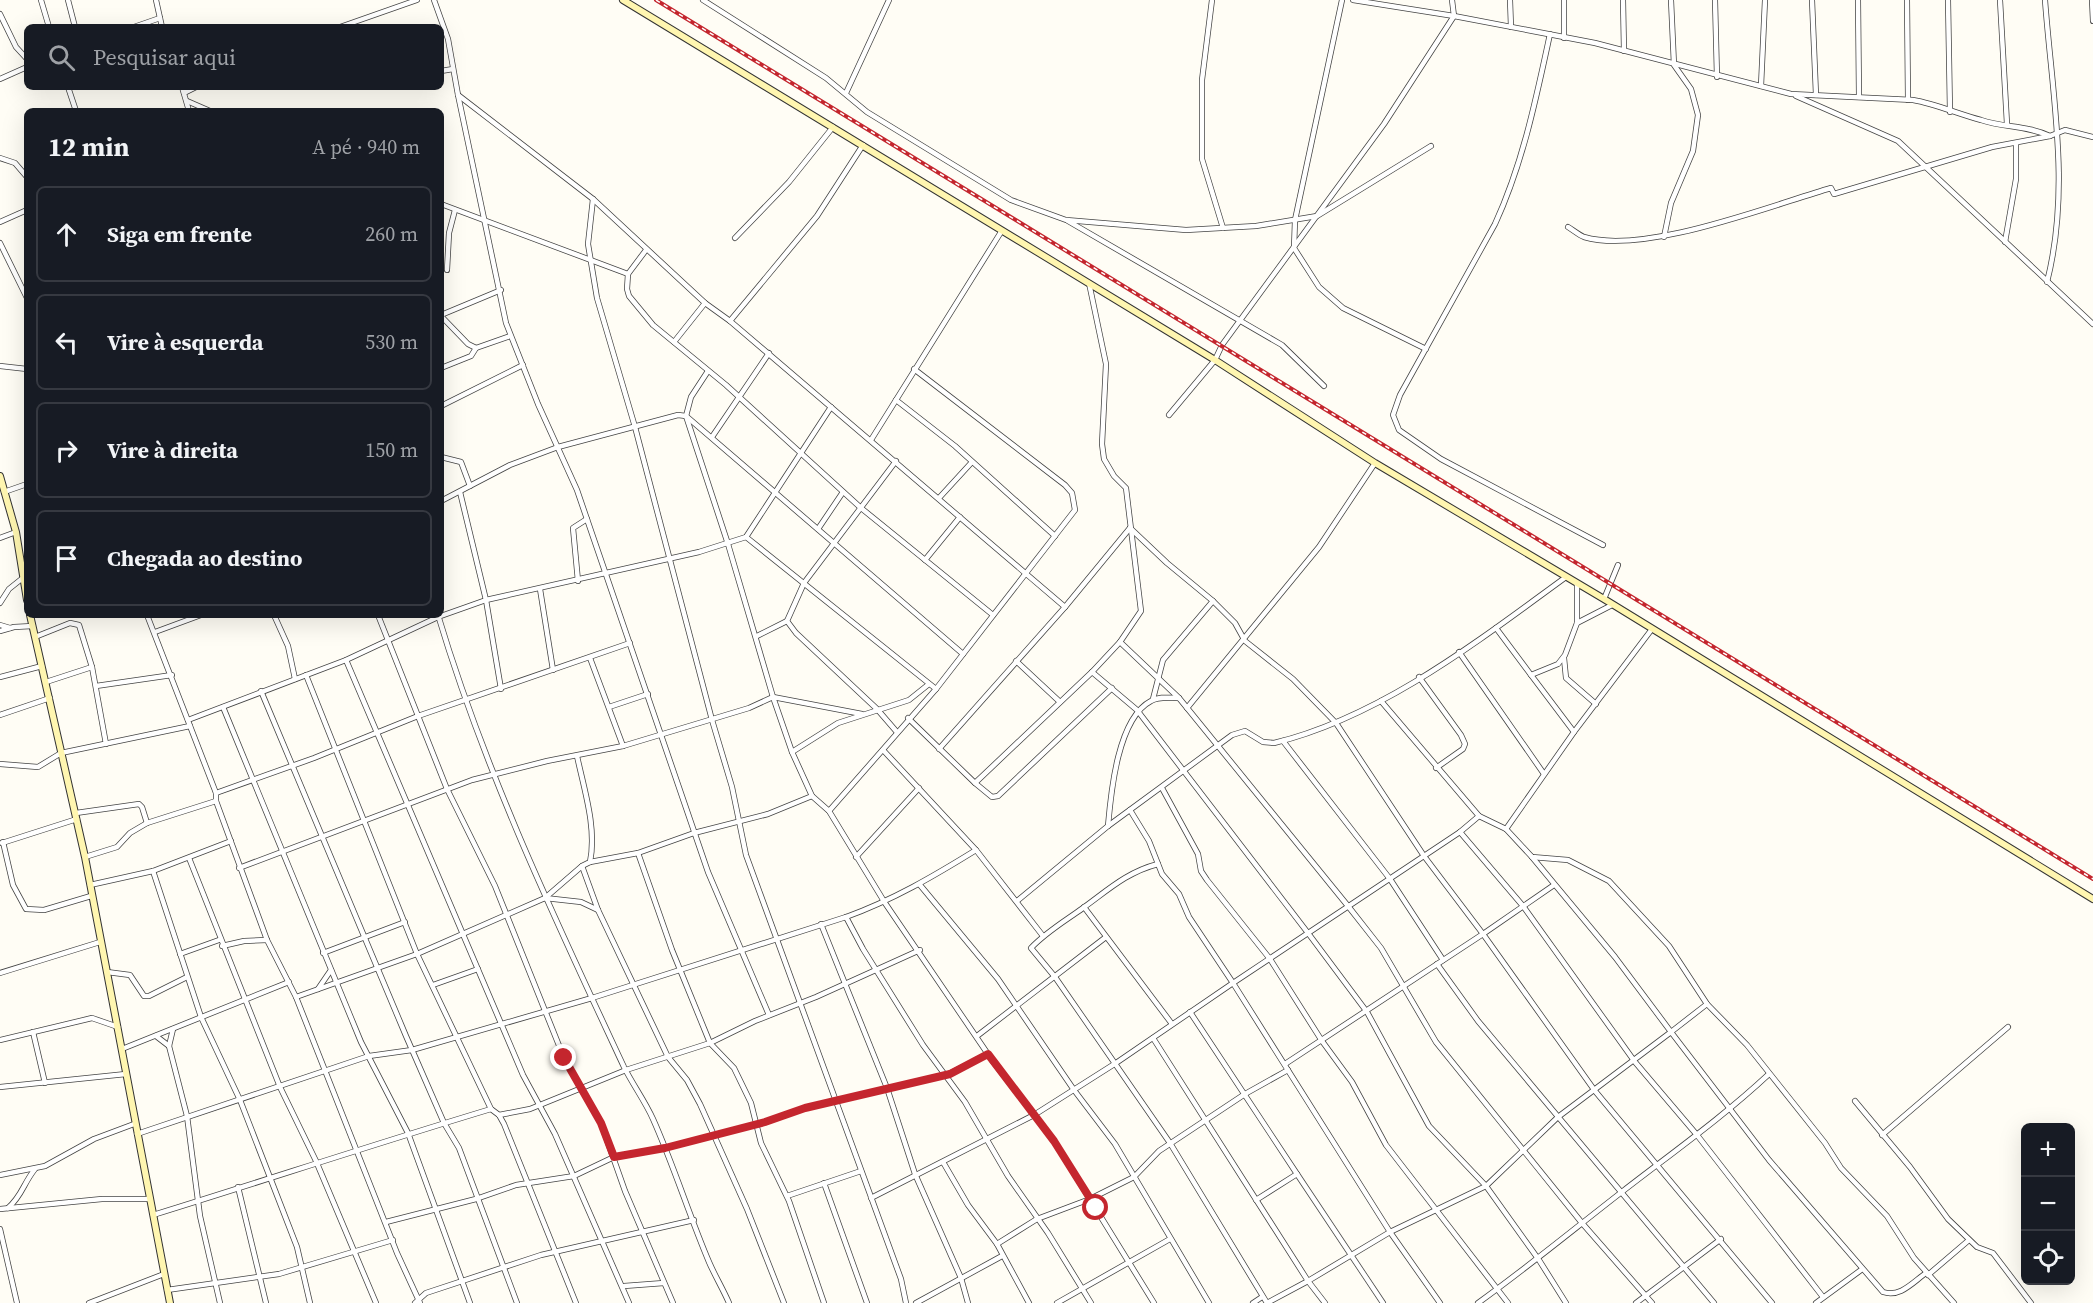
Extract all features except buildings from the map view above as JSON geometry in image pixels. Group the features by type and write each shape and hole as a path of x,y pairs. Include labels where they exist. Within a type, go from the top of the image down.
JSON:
{"street":[{"path":"41,0 48,24"},
{"path":"68,0 74,24"},
{"path":"156,0 161,24"},
{"path":"349,24 417,0"},
{"path":"434,0 443,24"},
{"path":"623,0 863,145 1001,232 1215,360 1375,463 1578,583 2093,899"},
{"path":"703,0 846,93 867,112 1011,200 1066,220 1282,345 1324,386"},
{"path":"846,93 889,0"},
{"path":"1212,0 1202,80 1202,159 1223,228"},
{"path":"1342,0 1295,219 1294,248 1319,287 1343,308 1426,349"},
{"path":"1353,0 1550,34 1624,51 1717,77 1791,94 1884,132 1927,166 2093,324"},
{"path":"1396,0 1398,7"},
{"path":"1169,415 1215,360 1222,345 1384,124 1454,16 1452,0"},
{"path":"1510,0 1511,27"},
{"path":"1564,0 1564,38"},
{"path":"1623,0 1624,51"},
{"path":"1664,237 1671,203 1693,151 1698,115 1690,89 1674,65 1671,0"},
{"path":"1715,0 1717,77"},
{"path":"1761,86 1765,0"},
{"path":"1812,0 1816,95"},
{"path":"1858,0 1859,97"},
{"path":"1907,0 1908,100"},
{"path":"1948,0 1950,112"},
{"path":"2000,0 2007,124"},
{"path":"2044,0 2059,132 2059,222 2047,282"},
{"path":"2092,0 2093,21"},
{"path":"0,14 16,47 24,56"},
{"path":"143,24 160,18"},
{"path":"444,28 510,336 587,519 694,833 740,950 769,1015"},
{"path":"1550,34 1531,124 1508,196 1395,408 1394,424 1399,430 1441,459 1603,545"},
{"path":"0,79 24,68"},
{"path":"444,70 453,69"},
{"path":"69,90 75,108"},
{"path":"183,90 188,108"},
{"path":"1791,94 1930,103 1950,112 2031,127 2050,136"},
{"path":"458,95 593,199 705,303 769,353 1065,607"},
{"path":"187,101 203,108"},
{"path":"735,238 789,182 833,127"},
{"path":"1568,227 1583,237 1607,239 1664,237 1831,188 1834,194 1927,166 2066,130 2093,136"},
{"path":"2005,242 2016,179 2016,143"},
{"path":"730,321 818,216 863,145"},
{"path":"1066,220 1186,230 1223,228 1317,216 1431,146"},
{"path":"0,158 15,163 24,174"},
{"path":"593,199 588,244 599,309 670,558 741,822 746,855 901,1279 906,1303"},
{"path":"444,205 628,274"},
{"path":"447,270 449,233 455,210"},
{"path":"0,222 24,211"},
{"path":"871,441 1001,232"},
{"path":"0,243 24,282"},
{"path":"646,250 628,274 629,296 653,326 739,397 843,492 993,615"},
{"path":"975,783 1092,672 1120,642 1142,608 1126,488 1104,459 1101,444 1106,364 1089,283"},
{"path":"444,314 501,290"},
{"path":"674,342 705,303"},
{"path":"444,318 468,344 476,348"},
{"path":"444,367 471,356 476,348 510,336"},
{"path":"712,437 769,353"},
{"path":"444,404 523,365"},
{"path":"0,366 24,369"},
{"path":"829,811 883,750 896,731 936,689 1075,510 1072,493 914,369"},
{"path":"708,371 691,397 686,416 757,636 773,697 792,752 812,796 829,811 885,903 920,950 988,1054 1054,1141 1154,1303"},
{"path":"896,400 972,462 1055,537"},
{"path":"444,614 486,600 578,581 728,544 746,537 831,407"},
{"path":"444,500 510,465 558,447 686,416"},
{"path":"686,416 963,654"},
{"path":"444,458 461,462 470,486"},
{"path":"757,636 787,621 804,583 896,461"},
{"path":"939,498 972,462"},
{"path":"1187,708 1319,547 1375,463"},
{"path":"0,476 24,559"},
{"path":"4,492 24,485"},
{"path":"460,492 486,600 501,689"},
{"path":"818,529 843,492"},
{"path":"925,560 960,517"},
{"path":"578,581 573,528 587,519"},
{"path":"1130,528 1167,563 1213,601 1235,623 1245,640 1293,679 1336,723 1424,856 1483,934 1595,1091 1721,1239 1772,1303"},
{"path":"939,749 1065,607 1130,528"},
{"path":"0,538 16,532"},
{"path":"746,537 936,689"},
{"path":"1604,599 1618,565"},
{"path":"0,603 9,589 24,577"},
{"path":"1017,901 1108,826 1217,745 1240,732 1250,733 1269,744 1336,723 1381,701 1459,652 1566,577"},
{"path":"1531,675 1558,664 1564,655 1577,623 1578,583"},
{"path":"540,588 553,670"},
{"path":"1153,699 1165,658 1213,601"},
{"path":"1577,623 1612,605"},
{"path":"31,618 86,857 91,896 170,1303"},
{"path":"148,618 216,793 216,801 267,940 296,996 324,1072 418,1302 426,1293 502,1267 555,1252 694,1220"},
{"path":"154,633 193,618"},
{"path":"275,618 288,646 295,679"},
{"path":"379,618 447,789 475,843 564,1058 601,1123 625,1191 673,1303"},
{"path":"0,764 38,767 61,753 189,723 261,691 346,660 434,618"},
{"path":"439,618 465,702 492,774 545,898 592,999 626,1070 652,1117 709,1263 729,1303"},
{"path":"787,621 796,633 877,709 896,731"},
{"path":"35,637 70,623 76,623 84,636 92,667 106,744"},
{"path":"0,625 10,628"},
{"path":"0,631 33,626"},
{"path":"1496,628 1575,732"},
{"path":"1506,829 1652,628"},
{"path":"1120,642 1179,698 1348,906 1381,948 1436,1042 1582,1223 1652,1303"},
{"path":"216,793 292,766 418,716 465,702 630,643"},
{"path":"1459,652 1544,774"},
{"path":"1564,655 1566,678 1596,704"},
{"path":"590,658 622,746"},
{"path":"346,660 501,1024 537,1104 555,1134 601,1242 624,1286 629,1303"},
{"path":"1016,661 1060,702"},
{"path":"0,677 42,666"},
{"path":"46,682 92,667"},
{"path":"1092,672 1137,710 1308,933 1367,1012 1429,1126 1485,1186 1539,1260 1566,1303"},
{"path":"96,686 172,675"},
{"path":"306,675 417,954 491,1109 499,1115 576,1303"},
{"path":"1419,677 1465,744 1463,749 1436,768"},
{"path":"792,752 838,723 877,709 901,704 929,684"},
{"path":"908,718 975,783 989,795 996,797 1112,688"},
{"path":"261,691 412,1050 444,1123 459,1148 476,1199 517,1303"},
{"path":"609,707 648,694"},
{"path":"239,867 283,853 363,820 492,774 622,746 712,720 773,697 862,714"},
{"path":"0,715 50,698"},
{"path":"1108,826 1110,796 1118,760 1137,710 1153,699 1179,698"},
{"path":"1381,701 1479,816 1506,829 1532,856 1615,957 1769,1160 1840,1242 1861,1270 1883,1292 1893,1294 1903,1290 1969,1240"},
{"path":"223,707 323,953 338,982 369,1056 408,1133 470,1303"},
{"path":"1283,741 1390,879 1443,960"},
{"path":"883,750 976,850 1043,936"},
{"path":"577,756 589,812 593,848 590,862"},
{"path":"856,857 918,788"},
{"path":"1162,788 1198,854 1201,871 1207,880 1270,959 1322,1041 1352,1082 1386,1145 1508,1303"},
{"path":"296,996 417,954 507,917 545,898 582,866 590,862 638,853 694,833 768,814 812,796"},
{"path":"86,857 117,847 130,832 147,823 216,801"},
{"path":"91,896 44,910 26,909 13,885 1,843 76,816 138,804 142,807 147,823"},
{"path":"1130,810 1149,841 1158,864 1390,1232 1440,1303"},
{"path":"871,1198 1034,1115 1094,1075 1116,1064 1172,1024 1460,832 1479,816"},
{"path":"1460,832 1523,906 1635,1062 1696,1135 1823,1297"},
{"path":"90,885 153,871 231,841"},
{"path":"137,1134 369,1056 412,1050 546,1010 592,999 846,917 885,903 920,885 976,850"},
{"path":"638,853 680,971 710,1043 734,1068 758,1124 761,1143 787,1196 824,1303"},
{"path":"1532,856 1568,860 1609,881 1669,946 1707,1005 1747,1046 1825,1143 1841,1168 1887,1216 1914,1258 1953,1303"},
{"path":"189,858 219,940 246,999 280,1087 316,1161 376,1303"},
{"path":"1158,864 1132,872 1105,889 1043,936 1031,948 1055,976 1170,1143 1267,1303 1390,1232 1485,1186 1558,1117 1635,1062 1707,1005"},
{"path":"582,866 598,910 668,1057 687,1080 713,1134 747,1209 784,1303"},
{"path":"153,871 201,1017 240,1100 297,1247 310,1303"},
{"path":"920,885 1018,1005 1074,1090 1115,1144 1209,1303"},
{"path":"1285,1064 1367,1012 1554,885"},
{"path":"545,898 581,902 598,910"},
{"path":"1084,907 1172,1024"},
{"path":"846,917 944,1075 965,1102 986,1139 1091,1303"},
{"path":"323,953 405,922"},
{"path":"821,924 887,1088 915,1174 961,1278 968,1303"},
{"path":"976,1036 1106,937"},
{"path":"180,954 219,940"},
{"path":"222,946 243,941 267,940"},
{"path":"0,973 100,942"},
{"path":"499,1115 552,1101 626,1070 710,1043 920,950"},
{"path":"1437,964 1478,1021 1623,1191 1714,1303"},
{"path":"318,989 331,969"},
{"path":"433,986 478,969"},
{"path":"107,972 130,975 144,996 149,996 187,977"},
{"path":"122,1049 289,982"},
{"path":"1190,1012 1383,1303"},
{"path":"0,1041 92,1018 117,1027"},
{"path":"1882,1135 2008,1028"},
{"path":"173,1029 168,1046 187,1116 200,1202 220,1303"},
{"path":"33,1032 45,1083"},
{"path":"156,1036 168,1046"},
{"path":"1153,1038 1308,1281 1325,1303"},
{"path":"386,1222 476,1199 528,1182 573,1176 614,1157 665,1148 887,1088 944,1075 988,1054"},
{"path":"997,1244 1037,1219 1090,1199 1134,1177 1152,1156 1170,1143 1245,1094 1288,1070"},
{"path":"0,1087 126,1074"},
{"path":"1478,1303 1539,1260 1582,1223 1732,1109 1769,1074"},
{"path":"1855,1101 1910,1167 1948,1219 1969,1240 1993,1253 2031,1303"},
{"path":"153,1215 200,1202 316,1161 491,1109"},
{"path":"0,1175 35,1169 55,1162 94,1139 134,1124"},
{"path":"944,1162 968,1205 997,1244 1029,1303"},
{"path":"8,1208 20,1197 24,1184 35,1169"},
{"path":"787,1196 861,1171"},
{"path":"1256,1200 1298,1174"},
{"path":"824,1183 867,1303"},
{"path":"238,1187 266,1303"},
{"path":"0,1209 102,1199 150,1199"},
{"path":"0,1229 17,1303"},
{"path":"167,1290 261,1277 353,1253 393,1239"},
{"path":"1057,1303 1170,1239"},
{"path":"1636,1303 1721,1239"},
{"path":"916,1303 1002,1256"},
{"path":"1816,1303 1861,1270"},
{"path":"88,1303 165,1274"},
{"path":"624,1286 664,1282"},
{"path":"1893,1294 1894,1303"},
{"path":"1253,1303 1262,1298"}],"railway":[{"path":"656,0 2093,879"}],"route":[{"path":"564,1058 601,1123 614,1157 642,1154 765,1122 805,1108 950,1074 988,1054 1054,1141 1096,1208"}]}
